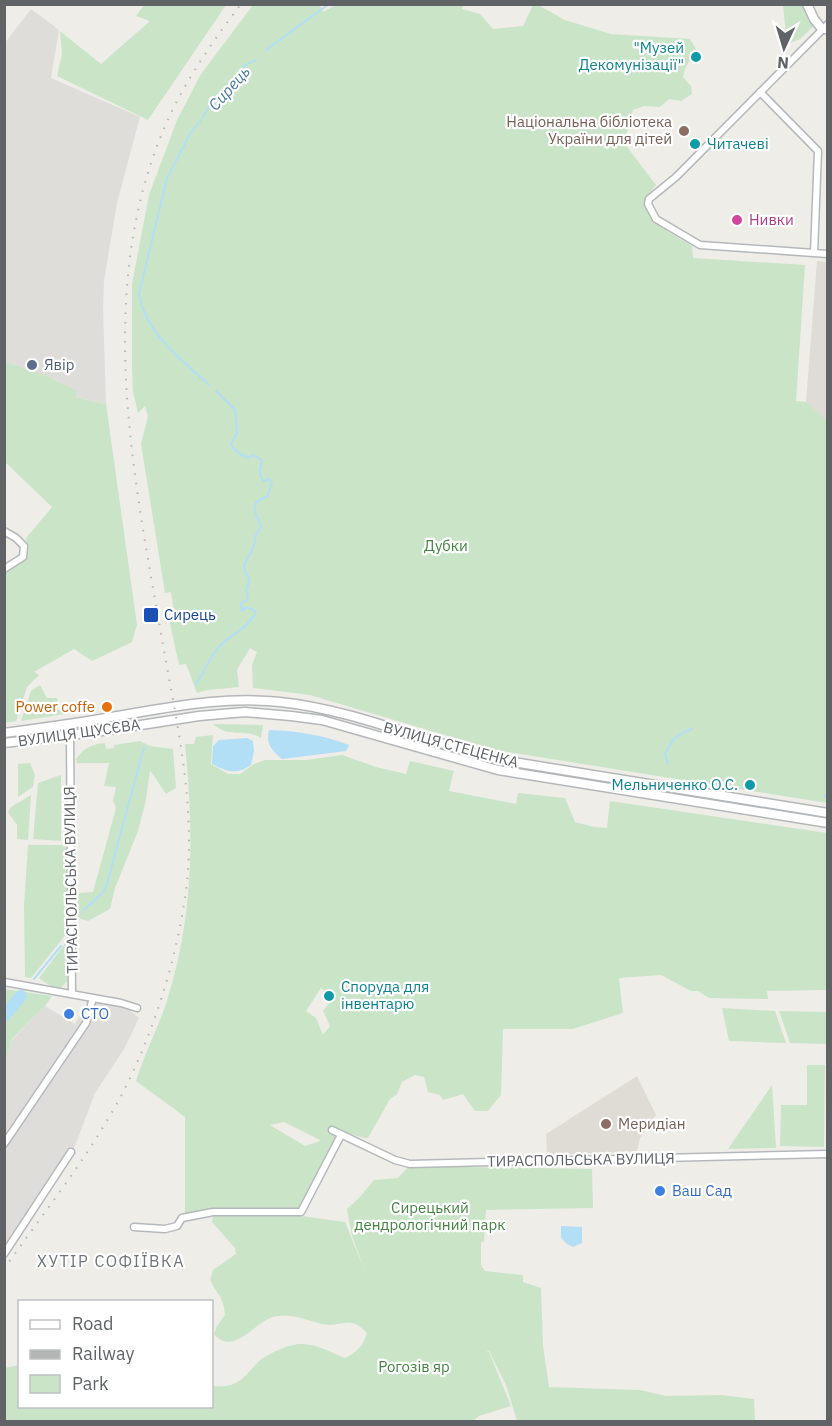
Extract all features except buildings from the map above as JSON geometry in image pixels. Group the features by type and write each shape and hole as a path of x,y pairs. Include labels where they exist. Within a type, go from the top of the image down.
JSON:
{"main road":[{"path":"807,4 814,19 826,27"},
{"name":"ВУЛИЦЯ СТЕЦЕНКА","path":"147,711 229,700 295,704 334,711 464,752 509,762 828,813"},
{"name":"ВУЛИЦЯ ЩУСЄВА","path":"4,733 147,711"},
{"name":"ВУЛИЦЯ СТЕЦЕНКА","path":"154,723 245,712 322,720 498,770 828,823"},
{"name":"ВУЛИЦЯ ЩУСЄВА","path":"4,743 154,723"}],"street":[{"path":"826,27 676,177 649,199 649,208 656,219 700,245 828,254"},
{"path":"760,92 818,151 814,253"},
{"path":"4,531 24,546 23,557 4,569"},
{"name":"ТИРАСПОЛЬСЬКА ВУЛИЦЯ","path":"70,736 72,994 137,1008"},
{"path":"4,982 72,994"},
{"path":"4,1144 86,1023 93,998"},
{"name":"ТИРАСПОЛЬСЬКА ВУЛИЦЯ","path":"332,1130 395,1160 410,1164 828,1154"},
{"path":"134,1227 165,1229 177,1226 182,1218 213,1212 301,1212 341,1135"},
{"path":"4,1254 71,1152"}],"shaded area":[{"path":"31,9 59,30 51,78 140,117 117,203 104,281 106,404 75,397 58,381 5,362 4,44"},
{"path":"817,261 827,262 827,422 806,402"},
{"path":"84,997 125,1007 139,1018 124,1049 95,1093 73,1151 11,1245 5,1242 4,1062 12,1040 45,1006 75,1024 87,1004"},
{"name":"Меридіан","path":"637,1076 656,1115 640,1138 637,1151 547,1155 546,1134"}],"green space":[{"path":"144,5 226,5 148,120 57,76 62,54 60,31 101,64 150,21 136,16"},
{"name":"Дубки","path":"253,5 320,5 323,12 336,5 463,5 462,9 480,14 493,29 523,26 533,5 538,5 565,20 611,34 690,39 696,49 683,77 691,86 692,94 681,101 669,99 660,107 644,106 633,110 624,143 656,185 648,196 646,205 649,214 663,228 692,246 693,258 805,265 796,401 806,402 828,422 827,803 495,750 310,695 253,688 252,665 257,652 250,648 237,670 239,687 197,693 186,664 179,665 169,619 175,618 171,592 165,593 141,444 148,416 145,406 138,413 133,392 132,284 149,195 177,120 201,74"},
{"path":"783,5 803,5 815,25 800,39 787,44"},
{"path":"5,362 45,375 77,391 75,397 106,404 137,625 132,642 92,661 74,649 34,672 39,675 27,687 16,721 5,723 5,571 23,558 27,550 26,538 52,507 5,462"},
{"path":"40,685 47,698 57,698 58,704 38,708 39,713 70,708 71,713 21,721 31,691"},
{"path":"213,724 263,725 261,738 249,733 232,733"},
{"path":"213,735 211,764 228,774 240,774 254,764 265,760 306,760 342,755 376,767 406,774 410,761 454,771 449,791 516,804 518,793 565,798 575,822 594,827 607,828 610,801 827,833 827,990 767,991 768,999 709,998 661,975 619,978 623,1013 573,1029 503,1029 501,1095 488,1111 475,1111 463,1094 443,1100 440,1095 428,1092 424,1077 415,1075 402,1082 397,1094 390,1099 368,1138 330,1128 328,1132 337,1137 299,1209 211,1210 185,1215 185,1117 136,1081 166,1004 182,939 187,907 190,843 185,744 194,744 196,737","holes":["321,988 334,997 323,1011 330,1026 323,1035 316,1018 306,1011","284,1122 320,1140 320,1141 305,1146 270,1125"]},
{"path":"140,741 150,746 173,749 176,788 166,794 150,770 146,800 138,831 115,888 110,909 88,921 75,917 79,893 93,892 116,808 113,800 116,787 104,786 109,763 77,763 76,759 85,749 96,744 105,743 106,749 114,748 114,745"},
{"path":"30,763 35,775 33,787 18,797 18,764"},
{"path":"61,775 61,841 33,839 38,783"},
{"path":"31,795 28,840 17,839 17,825 8,812 11,807"},
{"path":"28,845 62,845 68,849 67,933 31,978 25,977 24,906"},
{"path":"67,941 67,981 61,987 53,987 39,978"},
{"path":"5,989 52,996 12,1039 5,1062"},
{"path":"722,1008 775,1011 786,1043 729,1041"},
{"path":"779,1011 827,1012 826,1044 790,1043"},
{"path":"807,1065 825,1065 824,1147 780,1146 781,1105 807,1105"},
{"path":"772,1085 776,1148 728,1149"},
{"path":"409,1166 592,1169 593,1208 486,1210 484,1242 481,1242 481,1265 485,1271 523,1275 523,1282 541,1288 543,1346 549,1387 640,1390 666,1396 721,1395 754,1399 755,1421 517,1421 506,1385 489,1351 486,1352 489,1352 511,1406 479,1416 473,1421 5,1421 5,1368 18,1365 18,1408 213,1408 213,1386 234,1384 262,1359 284,1348 306,1344 345,1358 349,1356 364,1342 367,1333 359,1326 349,1323 329,1325 284,1315 270,1318 242,1337 228,1342 214,1334 225,1315 222,1300 210,1280 213,1270 236,1254 235,1248 212,1222 213,1216 297,1214 345,1222 365,1271 352,1236 347,1209 374,1180 398,1178"}],"water":[{"path":"269,730 310,734 349,745 346,751 282,759 270,746"},
{"path":"247,738 253,741 254,751 251,765 232,771 212,764 213,746 219,740"},
{"path":"561,1226 582,1227 582,1243 573,1247 567,1244 561,1238"}],"waterway":[{"name":"Сирець","path":"266,50 329,4"},
{"name":"Сирець","path":"203,117 244,66 256,60"},
{"name":"Сирець","path":"201,120 190,134 167,178 139,294 149,321 166,345 209,385"},
{"name":"Сирець","path":"196,684 216,651 249,623 256,612 247,607 242,611 241,604 248,599 246,589 250,581 244,565 261,526 255,505 267,497 272,483 269,479 264,481 261,476 262,460 253,455 245,457 232,446 237,433 235,410 216,391"},
{"path":"668,764 665,754 670,744 679,735 692,729"},
{"name":"Сирець","path":"84,910 103,892 107,884 144,747"},
{"name":"Сирець","path":"34,979 61,946"},
{"name":"Сирець","path":"4,1016 21,996"}],"railway":[{"path":"4,1269 103,1128 130,1078 158,1010 172,963 182,915 189,861 187,802 180,744 142,524 133,456 126,388 125,321 130,254 143,188 166,124 200,62 241,4"}],"place":[{"name":"\"Музей Декомунізації\"","path":"696,57"},
{"name":"Національна бібліотека України для дітей","path":"684,131"},
{"name":"Читачеві","path":"695,144"},
{"name":"Нивки","path":"737,220"},
{"name":"Явір","path":"32,365"},
{"name":"Сирець","path":"151,615"},
{"name":"Power coffe","path":"107,707"},
{"name":"Мельниченко О.С.","path":"750,785"},
{"name":"Споруда для інвентарю","path":"329,996"},
{"name":"СТО","path":"69,1014"},
{"name":"Меридіан","path":"606,1124"},
{"name":"Ваш Сад","path":"660,1191"}],"district":[{"name":"ХУТІР СОФІЇВКА","path":"111,1261"}],"park label":[{"name":"Сирецький дендрологічний парк","path":"430,1216"},
{"name":"Рогозів яр","path":"414,1367"}]}
